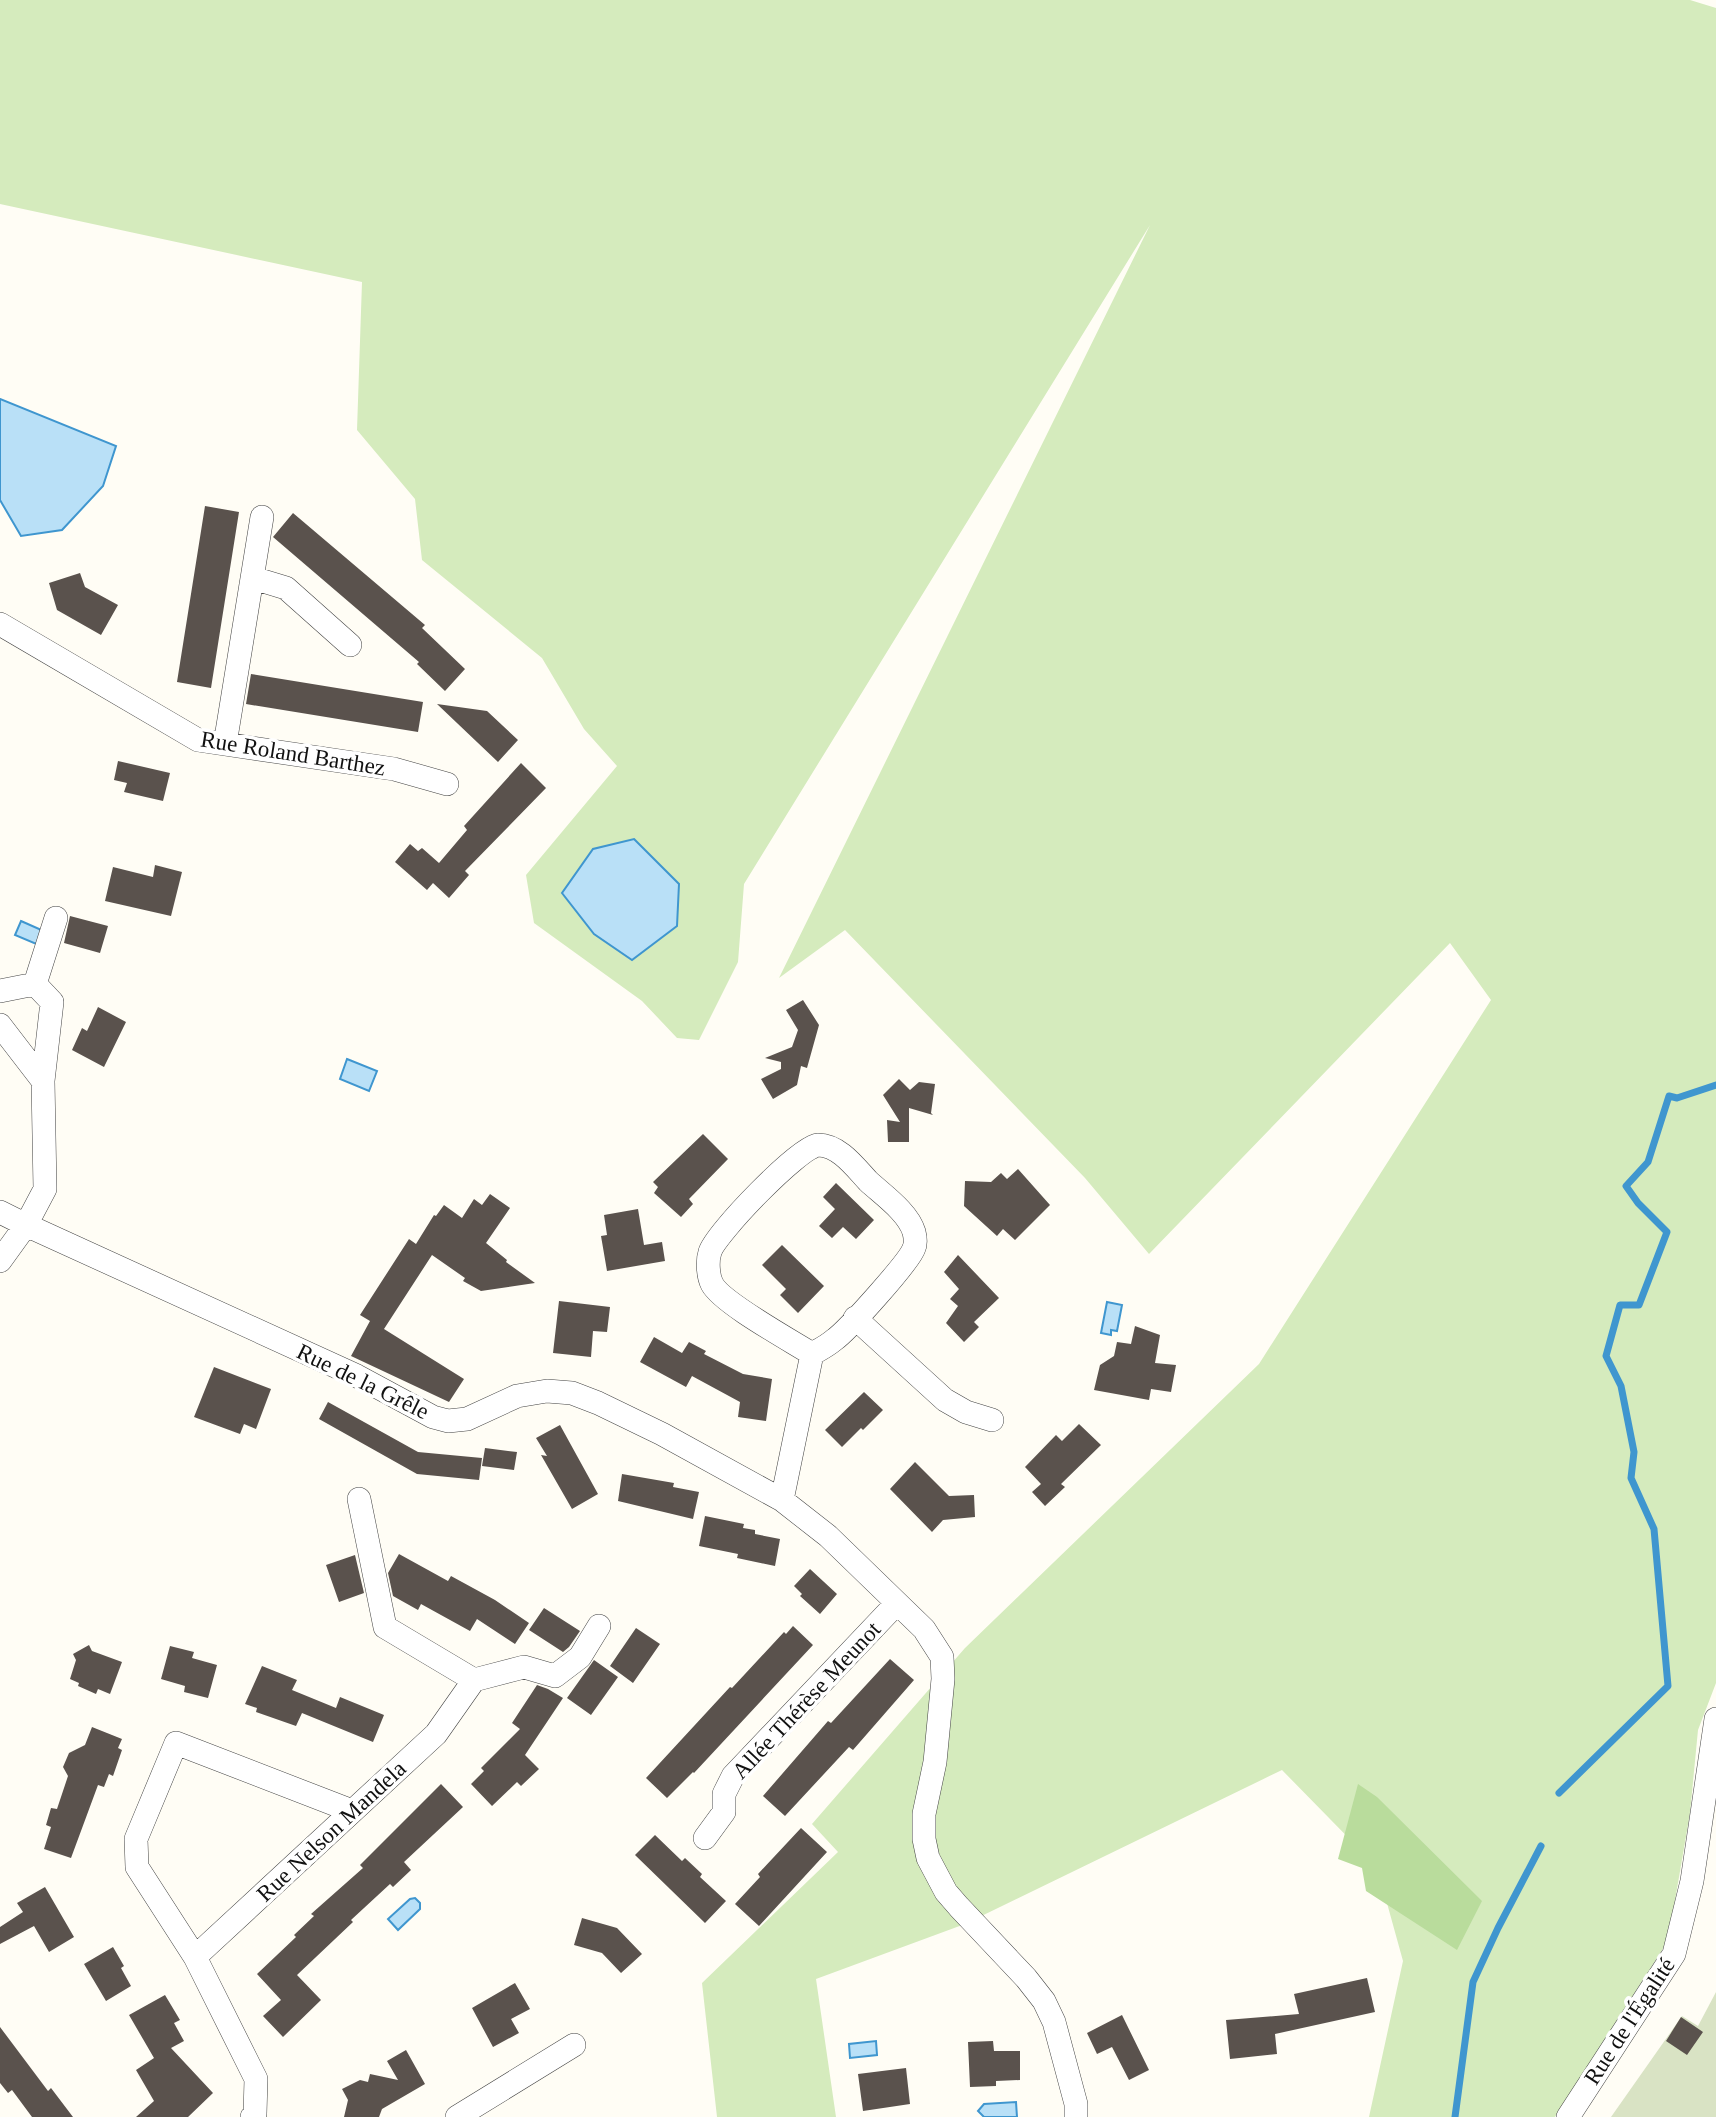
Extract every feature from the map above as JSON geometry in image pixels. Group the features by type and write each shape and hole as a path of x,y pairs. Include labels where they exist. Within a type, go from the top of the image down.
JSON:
{"street":[{"path":"225,744 262,517"},
{"path":"253,578 286,588 350,645"},
{"name":"Rue Roland Barthez","path":"0,624 198,740 394,769 447,784"},
{"path":"36,984 56,918"},
{"path":"0,991 36,984"},
{"path":"0,1261 26,1225 45,1189 43,1081 52,1002 36,984"},
{"path":"0,1025 43,1081"},
{"path":"782,1500 811,1354 835,1340 904,1264 915,1246 914,1232 907,1219 844,1157 829,1146 814,1145 782,1170 718,1235 709,1253 712,1283 724,1299 811,1354"},
{"name":"Rue de la Grêle","path":"0,1212 357,1376 433,1417 448,1421 467,1419 517,1396 547,1391 572,1393 598,1403 662,1434 782,1500 844,1550 924,1629 942,1657 943,1679 935,1762 924,1814 924,1839 928,1858 958,1908 1026,1978 1044,2001 1054,2022 1076,2104 1076,2117"},
{"path":"855,1318 944,1400 966,1412 992,1420"},
{"path":"359,1499 386,1627 474,1680 524,1667 555,1676 580,1657 599,1626"},
{"name":"Allée Thérèse Meunot","path":"705,1838 724,1812 724,1794 733,1776 897,1603"},
{"name":"Rue Nelson Mandela","path":"195,1957 436,1734 474,1680"},
{"name":"Rue de l'Égalité","path":"1568,2117 1674,1954 1692,1881 1716,1719"},
{"path":"252,2117 255,2114 256,2079 195,1957 136,1867 136,1839 176,1743 352,1811"},
{"path":"457,2117 574,2045"}],"green space":[{"path":"0,0 1690,0 1716,8 1716,1683 1698,1730 1690,1813 1668,1941 1555,2117 1369,2117 1403,1961 1377,1867 1282,1770 965,1924 816,1979 836,2117 717,2117 702,1983 838,1852 812,1824 965,1648 1259,1364 1491,1000 1450,943 1149,1254 1085,1178 845,930 779,978 1150,225 744,884 738,962 699,1040 677,1038 642,1001 534,923 526,875 617,766 584,729 542,658 422,560 415,499 357,430 362,282 0,204"},
{"path":"1358,1784 1377,1797 1482,1901 1457,1950 1366,1891 1362,1868 1338,1859"},
{"path":"1716,1992 1716,2117 1611,2117 1682,2016 1698,2026"}],"water":[{"path":"0,399 116,446 103,486 62,530 21,536 0,500"},
{"path":"634,839 679,884 677,926 632,960 594,934 562,893 593,849"},
{"path":"21,921 46,932 41,946 15,935"},
{"path":"347,1059 377,1071 369,1091 340,1079"},
{"path":"1107,1302 1122,1305 1117,1331 1111,1330 1111,1335 1101,1333"},
{"path":"415,1898 420,1903 420,1909 398,1930 388,1919 410,1899"},
{"path":"876,2041 877,2055 850,2058 849,2044"},
{"path":"1016,2102 1017,2117 984,2117 978,2111 984,2104"}],"building":[{"path":"205,506 239,512 211,688 177,682"},
{"path":"293,513 425,625 422,628 465,669 445,691 417,664 419,662 273,537"},
{"path":"80,573 85,587 118,605 101,635 57,610 49,583"},
{"path":"251,674 423,702 418,732 246,704"},
{"path":"437,704 487,711 518,740 498,762"},
{"path":"118,761 170,773 163,801 124,792 127,783 114,780"},
{"path":"521,763 546,788 465,871 469,875 449,898 433,883 427,890 395,862 410,844 418,851 422,848 439,863 467,830 464,826"},
{"path":"155,865 182,872 171,916 105,901 113,867 153,877"},
{"path":"70,916 108,926 100,953 64,943"},
{"path":"803,1000 819,1025 807,1068 801,1066 797,1085 773,1099 761,1079 781,1069 781,1062 765,1058 792,1047 798,1030 786,1010"},
{"path":"98,1007 126,1022 104,1067 72,1050 82,1028 87,1031"},
{"path":"899,1079 910,1090 919,1082 935,1084 931,1113 933,1115 909,1108 909,1142 888,1142 887,1120 900,1122 883,1095"},
{"path":"703,1134 728,1159 689,1199 693,1204 681,1217 654,1193 658,1187 653,1182"},
{"path":"1018,1169 1050,1205 1015,1240 1003,1229 997,1236 964,1206 965,1181 991,1182 1001,1173 1007,1179"},
{"path":"836,1183 874,1220 856,1239 843,1227 832,1238 819,1226 835,1209 823,1197"},
{"path":"490,1194 510,1208 486,1243 535,1283 481,1291 463,1281 465,1278 432,1255 384,1329 464,1379 449,1402 351,1356 370,1321 360,1315 409,1239 416,1244 434,1215 436,1216 444,1205 462,1218 474,1199 482,1205"},
{"path":"638,1209 644,1245 662,1242 665,1261 607,1271 601,1236 607,1235 604,1215"},
{"path":"782,1245 824,1286 798,1313 780,1295 786,1289 762,1265"},
{"path":"958,1255 999,1298 974,1322 979,1327 964,1342 946,1323 958,1306 950,1299 959,1289 944,1272"},
{"path":"559,1301 610,1307 607,1332 593,1331 591,1357 553,1353"},
{"path":"1135,1326 1160,1335 1155,1363 1176,1365 1171,1392 1151,1389 1149,1400 1094,1390 1100,1365 1114,1356 1117,1342 1131,1344"},
{"path":"654,1337 682,1353 689,1342 706,1351 704,1354 743,1374 772,1379 766,1421 738,1417 740,1402 692,1376 686,1387 640,1362"},
{"path":"214,1367 271,1389 256,1429 244,1424 240,1434 194,1417"},
{"path":"864,1392 883,1410 842,1447 825,1430"},
{"path":"328,1402 418,1452 482,1458 479,1480 417,1474 319,1419"},
{"path":"1079,1424 1101,1445 1061,1484 1065,1487 1045,1506 1032,1492 1041,1484 1025,1467 1056,1435 1062,1441"},
{"path":"560,1425 598,1494 572,1509 541,1455 547,1456 536,1438"},
{"path":"485,1448 517,1452 514,1470 482,1466"},
{"path":"915,1462 949,1496 974,1495 975,1517 943,1520 932,1532 890,1489"},
{"path":"622,1474 674,1483 673,1487 699,1492 693,1519 618,1501"},
{"path":"705,1516 744,1524 743,1528 755,1530 755,1534 780,1539 775,1566 737,1558 738,1554 699,1546"},
{"path":"399,1554 448,1581 451,1576 495,1600 529,1623 515,1644 477,1619 470,1631 421,1604 418,1610 393,1596 388,1573"},
{"path":"355,1555 364,1593 339,1602 326,1565"},
{"path":"810,1569 837,1594 820,1614 800,1596 802,1594 794,1586"},
{"path":"544,1608 580,1631 563,1652 529,1630"},
{"path":"793,1626 813,1645 694,1773 667,1798 646,1778 730,1687 732,1688 784,1632 786,1634"},
{"path":"636,1628 660,1644 633,1683 610,1666"},
{"path":"89,1645 92,1651 122,1662 110,1694 98,1689 96,1694 70,1679 76,1660 73,1654"},
{"path":"170,1646 194,1652 192,1658 217,1665 208,1698 184,1692 185,1686 161,1679"},
{"path":"890,1659 914,1680 853,1750 849,1747 785,1816 763,1796 828,1721 831,1723"},
{"path":"594,1660 618,1677 591,1715 567,1698"},
{"path":"262,1666 297,1680 292,1690 336,1708 340,1697 384,1715 373,1742 302,1713 296,1726 256,1712 257,1708 245,1704"},
{"path":"537,1685 563,1698 525,1755 539,1769 521,1786 517,1782 492,1806 471,1784 484,1771 481,1768 520,1729 512,1723"},
{"path":"92,1727 122,1739 118,1748 122,1750 113,1776 109,1774 104,1787 98,1785 71,1858 44,1849 51,1827 46,1825 51,1808 57,1809 68,1776 63,1767 69,1753 85,1745"},
{"path":"441,1784 463,1807 404,1862 411,1870 393,1887 390,1884 297,1975 321,2000 283,2037 263,2016 281,2000 257,1974 296,1937 294,1935 314,1916 311,1914 363,1868 360,1865"},
{"path":"801,1828 827,1852 759,1926 735,1904 760,1877 758,1874"},
{"path":"655,1835 682,1861 685,1858 702,1874 700,1877 726,1901 705,1923 635,1855"},
{"path":"45,1887 74,1937 49,1952 34,1926 0,1944 0,1927 23,1912 17,1903"},
{"path":"582,1918 617,1928 642,1954 621,1973 602,1953 574,1945"},
{"path":"113,1947 131,1986 106,2001 84,1964"},
{"path":"1367,1978 1375,2012 1275,2034 1277,2054 1230,2059 1226,2020 1299,2014 1294,1994"},
{"path":"515,1983 530,2009 511,2019 519,2033 493,2047 472,2008"},
{"path":"165,1995 180,2020 174,2023 184,2041 171,2048 213,2093 188,2117 136,2117 154,2101 136,2070 154,2058 129,2015"},
{"path":"1122,2015 1149,2070 1129,2080 1112,2047 1097,2054 1087,2033"},
{"path":"1681,2017 1703,2032 1687,2055 1666,2041"},
{"path":"0,2027 48,2091 51,2088 73,2117 32,2117 12,2090 8,2093 0,2083"},
{"path":"993,2041 994,2051 1020,2051 1020,2080 996,2081 996,2086 970,2087 968,2042"},
{"path":"406,2050 425,2084 382,2109 379,2117 344,2117 348,2100 342,2089 360,2080 368,2082 370,2074 398,2080 387,2061"},
{"path":"906,2068 910,2104 863,2111 858,2074"}],"waterway":[{"path":"1559,1793 1668,1686 1654,1529 1631,1478 1634,1452 1621,1386 1606,1356 1620,1305 1639,1305 1667,1232 1638,1203 1626,1186 1648,1162 1669,1096 1677,1098 1716,1085"},
{"path":"1455,2117 1473,1982 1541,1846"}]}
